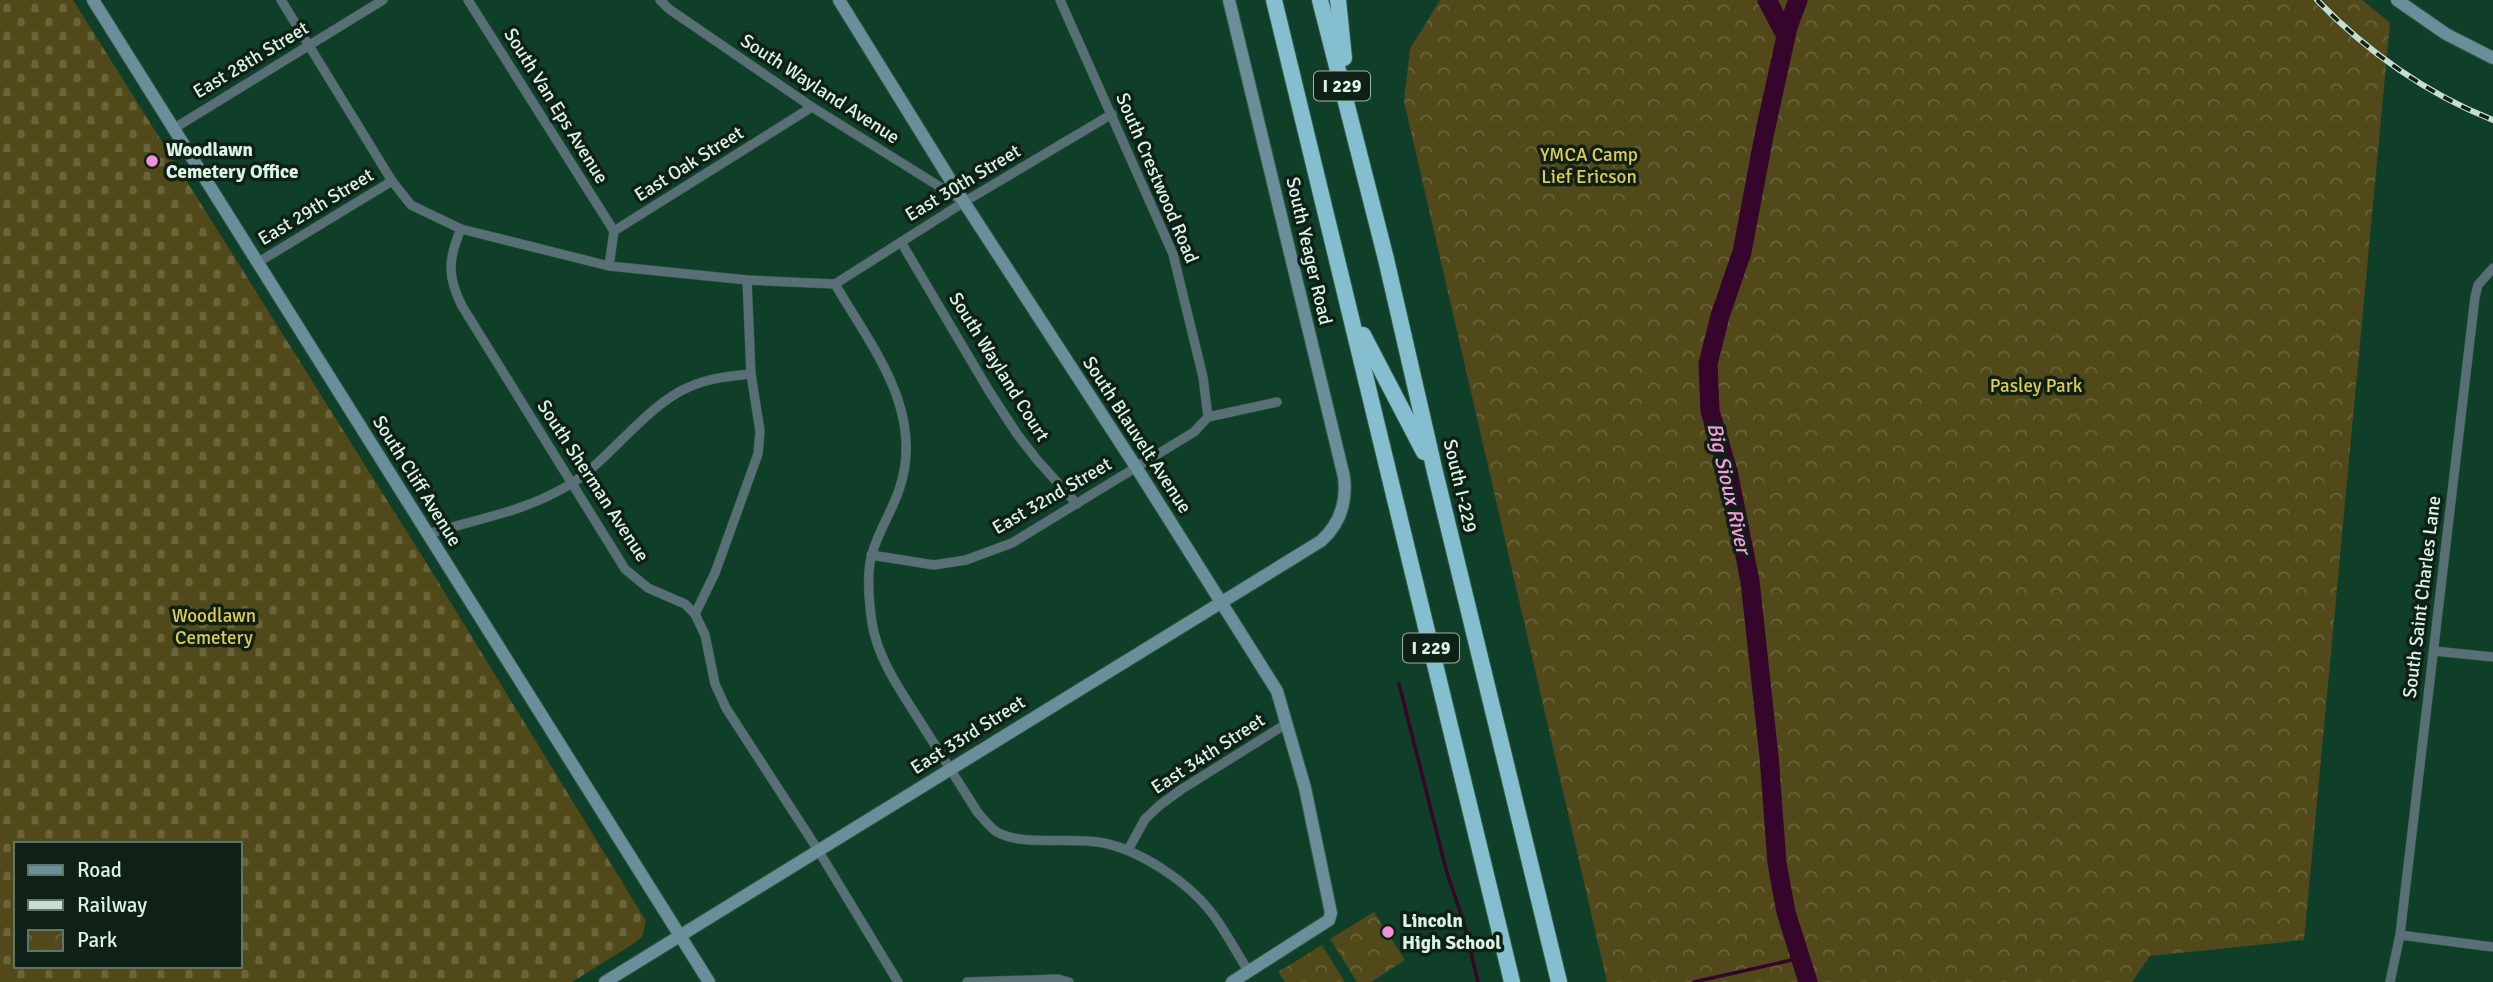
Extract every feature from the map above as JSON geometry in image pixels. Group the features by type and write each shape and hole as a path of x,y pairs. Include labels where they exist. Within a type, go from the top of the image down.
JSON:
{"highway":[{"name":"I 229","path":"1274,0 1512,982"},
{"name":"South I-229","path":"1320,0 1559,982"},
{"path":"1338,0 1342,45 1363,171"},
{"path":"1352,314 1434,472"}],"street":[{"name":"South Cliff Avenue","path":"93,0 709,982"},
{"path":"281,0 393,181 411,205 461,229 609,266 747,280 835,284 892,383 902,408 906,432 907,456 899,489 871,555 869,589 872,625 885,666 978,813 996,831 1017,839 1072,839 1104,843 1128,850 1169,874 1192,891 1212,913 1249,972 1232,982"},
{"name":"East 28th Street","path":"173,129 383,0"},
{"name":"South Van Eps Avenue","path":"468,0 614,232"},
{"name":"South Wayland Avenue","path":"660,0 669,9 812,107 964,202"},
{"name":"South Blauvelt Avenue","path":"839,0 964,202 1277,691 1305,788 1331,906 1329,920 1249,972"},
{"name":"South Crestwood Road","path":"1060,0 1173,254 1203,377 1208,418"},
{"name":"South Yeager Road","path":"1229,0 1344,477 1345,496 1342,511"},
{"path":"2397,0 2446,34 2493,58"},
{"name":"East Oak Street","path":"614,232 812,107"},
{"name":"East 30th Street","path":"835,284 964,202 1112,114"},
{"name":"East 29th Street","path":"257,263 393,181"},
{"name":"South Sherman Avenue","path":"461,229 450,262 456,293 625,569 648,588 685,604 695,614"},
{"path":"609,266 614,232"},
{"name":"South Wayland Court","path":"901,242 989,391 1017,433 1077,504"},
{"name":"South Saint Charles Lane","path":"2390,982 2400,935 2475,297 2478,285 2493,268"},
{"path":"747,280 751,374 759,418 758,454 715,573 695,614 705,635 715,684 726,708 818,850 898,982"},
{"path":"428,534 519,510 541,501 572,483 664,403 686,388 712,379 751,374"},
{"name":"East 32nd Street","path":"871,555 934,565 966,560 1012,543 1194,432 1208,418 1277,402"},
{"name":"East 33rd Street","path":"605,982 1321,541 1332,530 1342,511"},
{"path":"2434,651 2493,657"},
{"name":"East 34th Street","path":"1128,850 1145,819 1160,805 1286,724"},
{"path":"2400,935 2493,947"},
{"path":"967,982 1058,979 1069,982"}],"green space":[{"name":"Woodlawn Cemetery","path":"0,0 73,0 432,572 646,921 642,937 572,982 0,982"},
{"name":"Pasley Park","path":"1440,0 2362,0 2390,23 2304,940 2150,956 2132,982 1607,982 1404,101 1410,49"},
{"path":"1374,912 1405,960 1371,982 1357,982 1330,939"},
{"path":"1322,945 1345,982 1285,982 1278,972"}],"waterway":[{"path":"1767,0 1786,36"},
{"name":"Big Sioux River","path":"1798,0 1788,27 1742,252 1720,316 1708,364 1710,411 1728,471 1750,581 1769,756 1777,863 1786,912 1808,982"},
{"path":"1399,684 1478,982"},
{"path":"1694,982 1801,958"}],"railway":[{"path":"2317,0 2377,54 2421,84 2493,120"}],"place":[{"name":"Woodlawn Cemetery Office","path":"152,161"},
{"name":"Lincoln High School","path":"1388,932"}],"park label":[{"name":"YMCA Camp Lief Ericson","path":"1589,166"}]}
